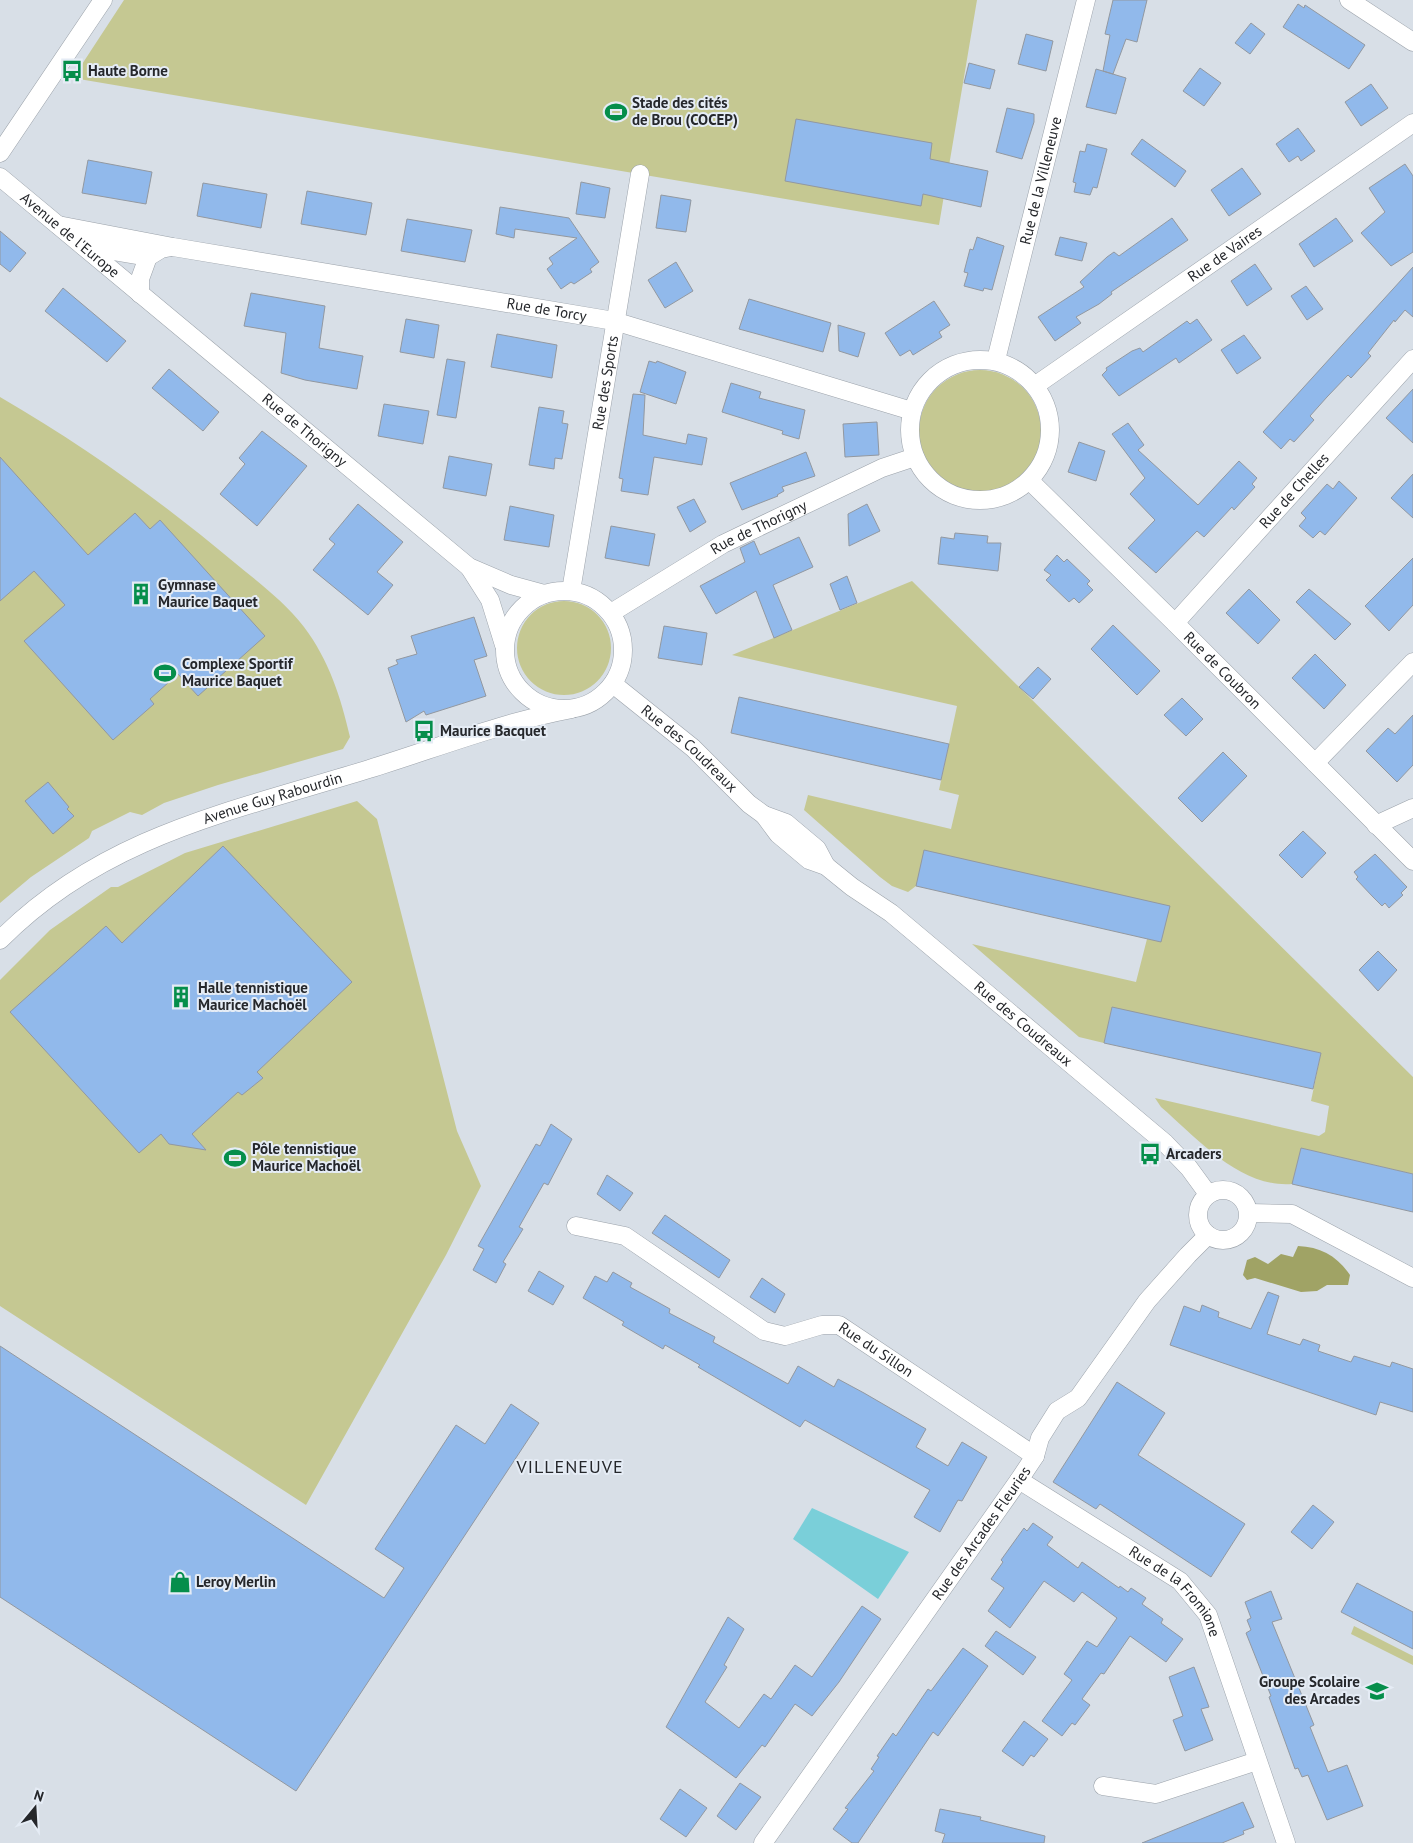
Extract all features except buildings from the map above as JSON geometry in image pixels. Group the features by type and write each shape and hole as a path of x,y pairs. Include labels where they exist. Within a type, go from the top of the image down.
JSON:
{"street":[{"path":"0,153 103,0"},
{"name":"Rue de la Villeneuve","path":"996,360 1086,0"},
{"path":"1349,0 1413,42"},
{"name":"Rue de Vaires","path":"1036,385 1413,123"},
{"name":"Rue des Sports","path":"571,591 614,321 640,174"},
{"name":"Avenue de l'Europe","path":"0,177 140,294"},
{"name":"Rue de Torcy","path":"58,225 173,247 614,321 912,411"},
{"path":"83,246 148,257"},
{"path":"140,294 140,280 148,257 161,249 173,247"},
{"name":"Rue de Thorigny","path":"140,294 468,567 490,600 504,648"},
{"name":"Rue de Chelles","path":"1175,623 1413,358"},
{"path":"974,359 996,360 1018,370 1036,385 1046,403 1051,431 1050,445 1042,464 1030,481 1011,494 989,500 966,499 944,491 927,476 915,457 909,434 912,411 925,386 935,375 953,364 974,359"},
{"name":"Rue de Thorigny","path":"611,613 731,539 882,468 915,457"},
{"name":"Rue de Coubron","path":"1030,481 1413,861"},
{"name":"Rue de Thorigny","path":"468,567 511,585 544,594"},
{"path":"509,674 520,690 535,702 553,709 572,709 593,703 613,684 622,667 624,648 620,630 611,613 599,602 586,595 571,591 544,594 531,600 516,615 506,634 504,648 509,674 528,717"},
{"path":"1315,763 1413,662"},
{"name":"Rue des Coudreaux","path":"613,684 693,748 730,786 764,815 778,834 809,860 826,866 852,887 891,913 1165,1143 1189,1168 1208,1194"},
{"name":"Avenue Guy Rabourdin","path":"0,940 35,908 60,889 95,866 153,837 203,818 389,762 528,717 572,709"},
{"path":"1376,825 1413,808"},
{"path":"1215,1190 1231,1190 1244,1199 1249,1213 1245,1229 1232,1239 1216,1239 1208,1235 1199,1223 1198,1214 1203,1200 1215,1190"},
{"path":"1249,1213 1292,1214 1413,1278"},
{"name":"Rue du Sillon","path":"576,1226 625,1236 764,1332 785,1336 822,1324 838,1325 1035,1456"},
{"name":"Rue des Arcades Fleuries","path":"764,1843 1019,1480 1035,1456 1040,1438 1057,1411 1078,1398 1147,1301 1182,1260 1208,1235"},
{"name":"Rue de la Fromione","path":"1019,1480 1180,1581 1208,1616 1286,1843"},
{"path":"1104,1786 1156,1794 1257,1762"}],"green space":[{"name":"Stade des cités de Brou (COCEP)","path":"124,0 977,0 939,225 73,78"},
{"path":"980,370 1003,374 1023,388 1037,408 1041,431 1037,454 1023,474 1003,488 980,492 957,488 937,474 923,454 919,431 923,408 937,388 957,374"},
{"name":"Complexe Sportif Maurice Baquet","path":"0,397 61,434 150,496 207,540 280,601 304,627 327,666 343,708 350,737 343,749 218,785 164,803 142,815 130,812 92,831 89,838 31,877 0,903"},
{"path":"912,581 1413,1077 1413,1174 1301,1148 1292,1184 1273,1183 1237,1170 1205,1146 1161,1107 1155,1098 1319,1136 1325,1132 1329,1106 1311,1101 1321,1053 1112,1008 1104,1043 1079,1037 972,944 1136,982 1147,939 1161,941 1169,906 916,886 908,892 892,886 880,877 804,810 808,795 951,829 959,795 939,790 957,706 732,655"},
{"path":"564,601 582,605 597,615 607,630 611,648 607,666 597,681 582,691 564,695 546,691 531,681 521,666 517,648 521,630 531,615 546,605"},
{"name":"Pôle tennistique Maurice Machoël","path":"357,801 377,819 457,1131 481,1186 446,1255 306,1505 0,1306 0,980 50,930 111,887 118,887 185,853"},
{"path":"1298,1246 1314,1248 1334,1258 1350,1275 1348,1285 1327,1285 1317,1291 1301,1292 1255,1278 1247,1280 1243,1275 1247,1260 1255,1257 1268,1264 1281,1254 1293,1257"},
{"path":"1354,1626 1413,1656 1413,1665 1351,1634"}],"water":[{"path":"812,1508 909,1552 878,1599 793,1539"}],"place":[{"name":"Haute Borne","path":"72,71"},
{"name":"Stade des cités de Brou (COCEP)","path":"616,112"},
{"name":"Gymnase Maurice Baquet","path":"141,594"},
{"name":"Complexe Sportif Maurice Baquet","path":"165,673"},
{"name":"Maurice Bacquet","path":"424,731"},
{"name":"Halle tennistique Maurice Machoël","path":"181,997"},
{"name":"Arcaders","path":"1150,1154"},
{"name":"Pôle tennistique Maurice Machoël","path":"235,1158"},
{"name":"Leroy Merlin","path":"180,1582"},
{"name":"Groupe Scolaire des Arcades","path":"1377,1691"}],"district":[{"name":"VILLENEUVE","path":"570,1467"}]}
